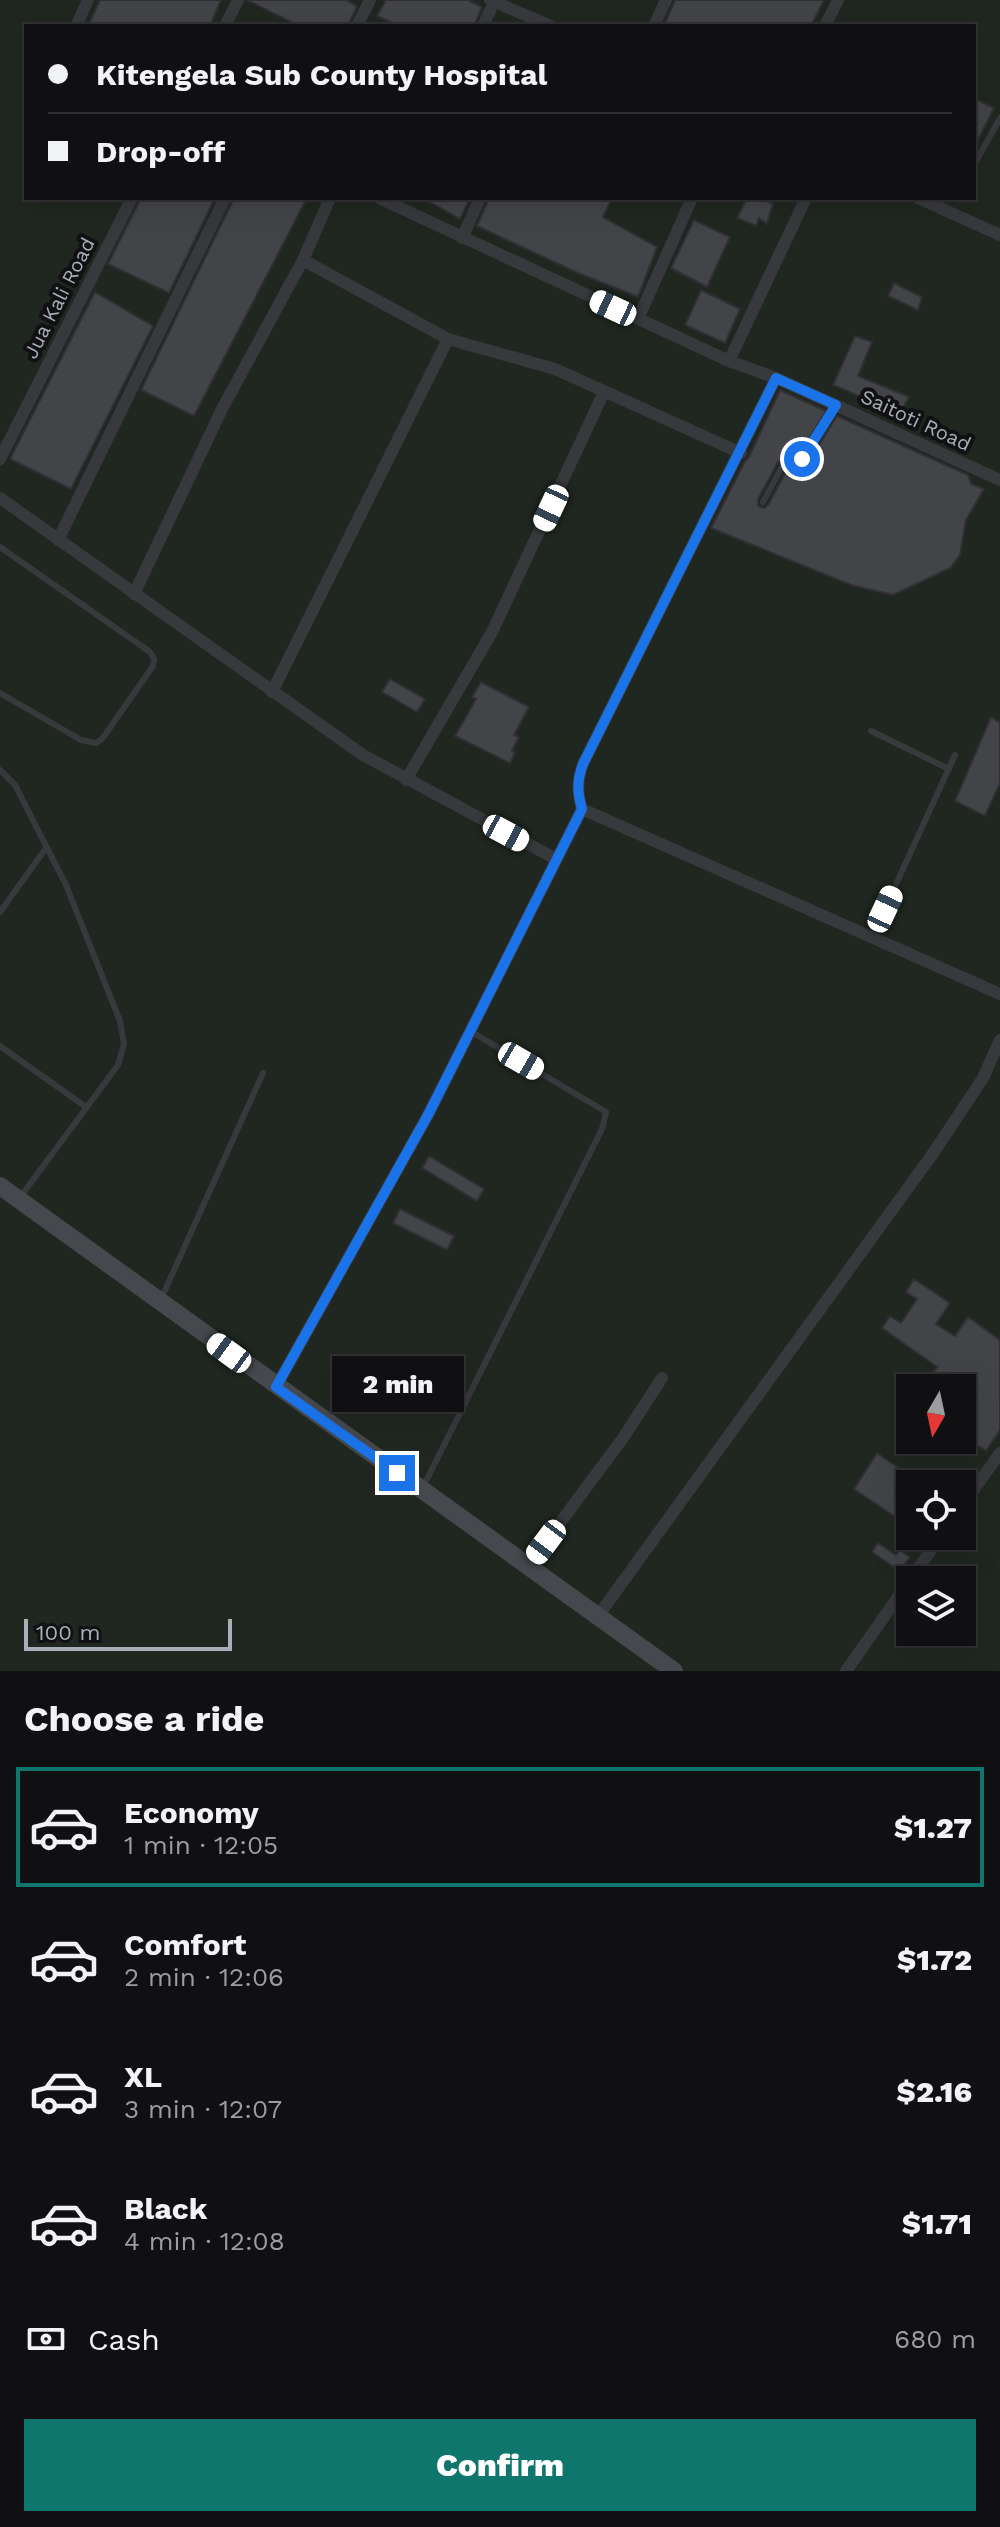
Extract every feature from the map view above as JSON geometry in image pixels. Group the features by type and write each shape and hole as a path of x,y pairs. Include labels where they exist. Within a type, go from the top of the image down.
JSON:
{"street":[{"path":"77,24 88,0"},
{"path":"226,24 238,0"},
{"path":"358,24 370,0"},
{"path":"655,24 666,0"},
{"path":"826,24 838,0"},
{"path":"484,24 492,1 546,24"},
{"name":"Jua Kali Road","path":"0,459 131,200"},
{"path":"58,540 224,200"},
{"path":"134,594 222,409 303,260 329,200"},
{"path":"462,238 479,200"},
{"path":"638,319 691,200"},
{"path":"729,361 805,200"},
{"name":"Saitoti Road","path":"401,203 462,238 729,361 776,378 1000,480"},
{"path":"941,203 1000,235"},
{"path":"303,260 448,339 555,369 741,453"},
{"path":"272,692 448,339"},
{"path":"276,1387 428,1115 582,809 578,778 583,764 776,378"},
{"path":"406,780 492,632 604,392"},
{"path":"0,498 363,755 556,859"},
{"path":"582,809 1000,994"},
{"path":"598,1616 934,1152 983,1078 1000,1040"},
{"path":"0,1186 674,1671"},
{"path":"528,1566 623,1438 662,1378"},
{"path":"976,1486 1000,1453"},
{"path":"846,1671 896,1600"}],"lane":[{"path":"976,161 1000,118"},
{"path":"763,502 783,465 806,455 836,405"},
{"path":"0,547 150,652 154,659 153,666 102,739 96,743 81,740 0,693"},
{"path":"871,731 949,769"},
{"path":"872,937 955,755"},
{"path":"0,770 15,785 66,885 120,1021 124,1044 118,1065 19,1199"},
{"path":"0,912 46,848"},
{"path":"421,1490 602,1129 606,1112 470,1031"},
{"path":"0,1046 86,1107"},
{"path":"160,1302 263,1073"}],"shaded area":[{"path":"0,0 1000,0 1000,1671 0,1671"}],"building":[{"path":"100,0 221,0 211,24 89,24"},
{"path":"247,0 346,0 357,6 349,24 295,24"},
{"path":"386,0 468,0 482,7 475,24 395,24 377,16"},
{"path":"675,0 824,0 812,24 665,24"},
{"path":"976,99 994,108 976,144"},
{"path":"140,200 214,200 169,293 108,264"},
{"path":"233,200 306,200 194,416 141,390"},
{"path":"427,200 469,200 460,219"},
{"path":"488,200 611,200 603,217 657,247 638,297 477,226"},
{"path":"746,200 764,200 773,204 767,224 759,218 756,226 737,218"},
{"path":"694,220 730,237 707,287 671,268"},
{"path":"894,283 922,297 918,310 888,296"},
{"path":"701,290 740,309 725,343 685,325"},
{"path":"95,292 153,326 71,489 10,459"},
{"path":"855,336 872,342 858,376 909,397 900,413 833,385"},
{"path":"780,390 826,411 801,451 778,462 758,499 758,506 764,508 768,505 787,470 810,459 837,416 968,475 971,484 984,489 966,520 960,555 950,568 893,595 851,585 711,528"},
{"path":"390,679 425,699 417,712 382,692"},
{"path":"481,682 529,707 514,735 519,737 510,763 455,736 476,699 472,697"},
{"path":"991,717 1000,723 1000,783 985,816 955,801"},
{"path":"429,1156 484,1189 477,1201 422,1168"},
{"path":"400,1209 454,1236 447,1250 393,1223"},
{"path":"914,1279 950,1303 936,1324 955,1336 968,1317 1000,1340 1000,1430 986,1451 976,1444 976,1374 932,1374 937,1367 882,1328 890,1316 901,1323 917,1299 906,1292"},
{"path":"877,1453 902,1470 896,1470 896,1518 854,1489"},
{"path":"878,1543 896,1555 900,1550 910,1557 904,1566 896,1568 872,1552"}],"route":[{"path":"397,1473 276,1387 428,1115 582,809 578,778 583,764 776,378 836,405 802,459"}]}
